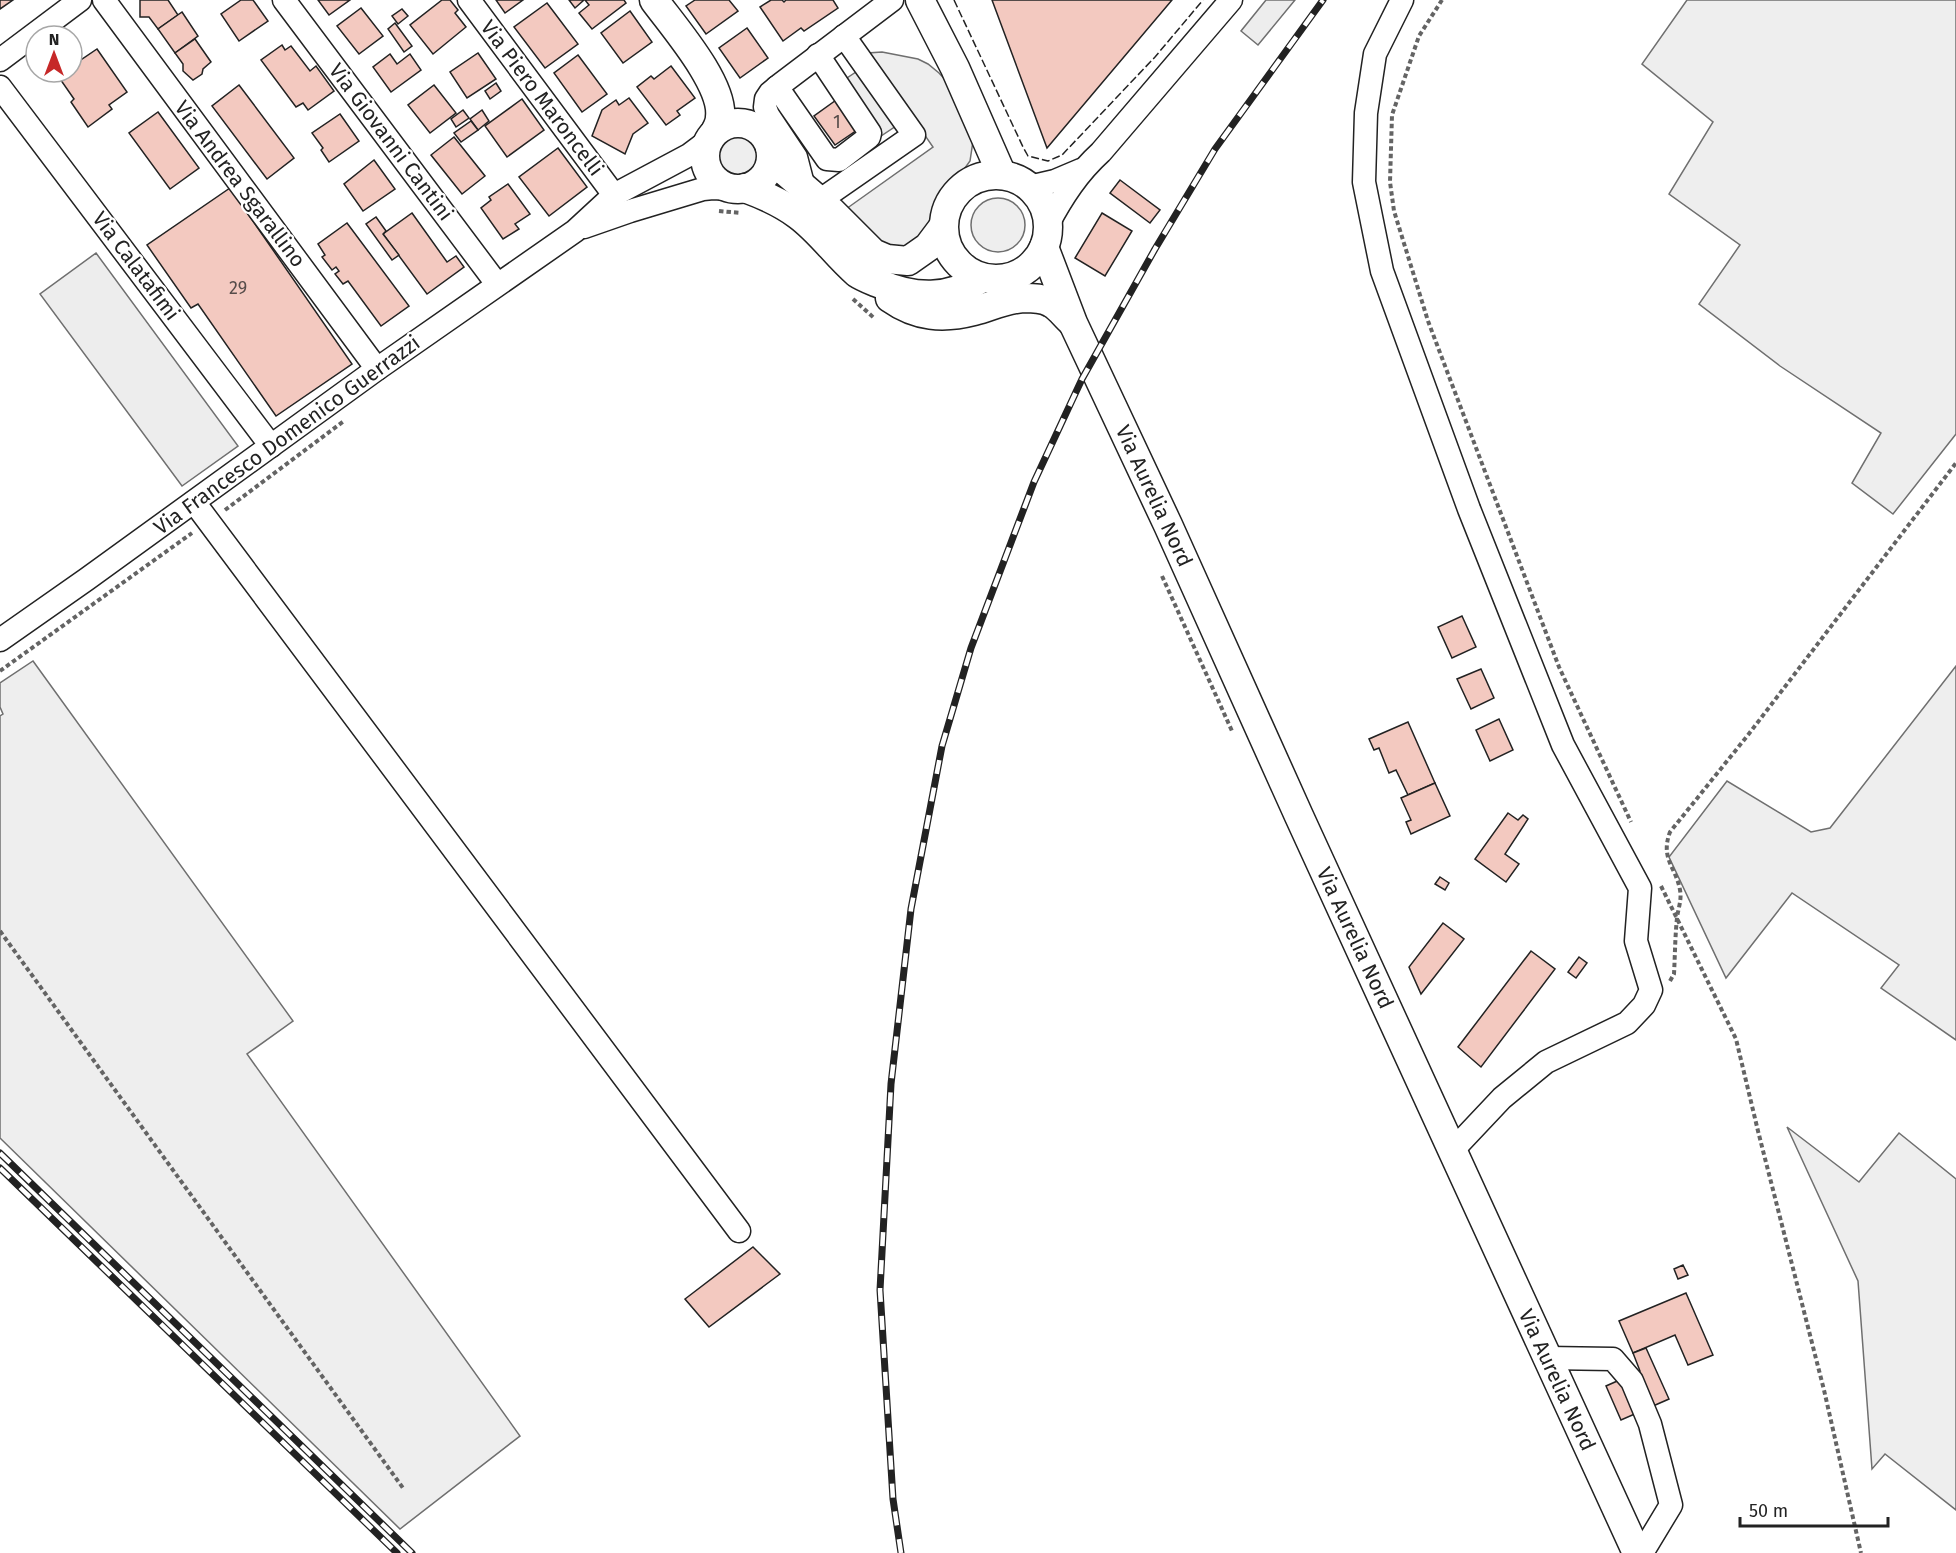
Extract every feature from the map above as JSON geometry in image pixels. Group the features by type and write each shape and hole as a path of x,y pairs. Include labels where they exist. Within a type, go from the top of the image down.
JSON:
{"main road":[{"path":"654,0 698,58 712,85 721,114 705,149 707,170 713,179 738,188 755,184 769,168 770,147"},
{"path":"920,0 955,68 1002,175"},
{"path":"712,135 726,125 737,122 758,129 765,137 780,165 873,253 887,259 908,261 927,247 944,227"},
{"path":"1002,175 1016,179 1029,187 1042,203 1046,235 1037,260 1026,270 997,279 982,278 967,270 954,259 946,244 944,227 946,210 955,194 968,183 984,176 1002,175"},
{"name":"Via Francesco Domenico Guerrazzi","path":"738,188 771,198 799,215 852,283 911,312 943,316 974,311 1012,299 1040,298 1052,303 1073,323"},
{"name":"Via Aurelia Nord","path":"1046,235 1073,323 1168,525 1636,1553"},
{"name":"Via Francesco Domenico Guerrazzi","path":"852,283 917,295 954,292 982,278"}],"street":[{"path":"0,60 80,0"},
{"name":"Via Andrea Sgarallino","path":"104,0 377,369"},
{"name":"Via Giovanni Cantini","path":"284,0 497,284"},
{"name":"Via Piero Maroncelli","path":"469,0 614,195"},
{"path":"844,36 914,135 811,194 796,157 768,115 765,107 766,99 777,87 818,55 892,0"},
{"path":"1046,235 1063,196 1082,169 1101,152 1231,0"},
{"path":"1402,0 1375,54 1366,113 1364,182 1382,271 1469,509 1563,745 1640,888 1636,941 1651,990 1644,1005 1627,1023 1546,1062 1502,1098 1452,1151"},
{"path":"777,87 826,159 839,160 869,137 870,133 818,55"},
{"name":"Via Calatafimi","path":"0,87 271,446"},
{"name":"Via Francesco Domenico Guerrazzi","path":"0,640 377,369 574,231 614,195 689,155 712,135"},
{"path":"1029,187 1055,181 1082,169"},
{"name":"Via Francesco Domenico Guerrazzi","path":"574,231 703,189 738,188"},
{"path":"194,502 739,1231"},
{"path":"1547,1358 1613,1359 1632,1381 1650,1424 1671,1505 1642,1553"}],"path":[{"path":"1442,0 1419,36 1392,115 1390,182 1394,211 1428,321 1559,667 1635,832"},
{"path":"709,211 741,213 750,217"},
{"path":"852,283 878,320"},
{"path":"0,671 281,470 346,420"},
{"path":"1651,990 1664,991 1674,974 1677,917 1681,901 1680,889 1670,867 1666,844 1670,832 1756,726 1956,463"},
{"path":"1161,573 1234,736"},
{"path":"1661,885 1736,1039 1824,1390 1861,1553"},
{"path":"0,931 403,1488"}],"shaded area":[{"path":"1266,0 1295,0 1258,45 1241,31"},
{"path":"1687,0 1956,0 1956,434 1893,514 1852,483 1881,433 1780,366 1699,304 1740,245 1669,194 1713,122 1642,64"},
{"path":"882,52 918,59 939,73 952,87 973,141 970,161 946,184 934,207 927,230 915,246 887,252 846,209 933,147 868,53"},
{"path":"859,70 896,126 878,138 841,82"},
{"path":"739,134 755,140 761,156 755,172 739,178 723,172 717,156 723,140"},
{"path":"993,198 1003,198 1013,202 1021,210 1025,225 1021,240 1013,248 1003,252 993,252 983,248 975,240 971,230 971,220 975,210 983,202"},
{"path":"96,253 238,446 182,486 40,294"},
{"path":"33,661 293,1021 247,1054 520,1436 400,1529 0,1138 0,716 3,714 0,707 0,683"},
{"path":"1956,666 1956,1040 1881,988 1899,965 1792,893 1726,978 1669,857 1727,781 1811,832 1830,828"},
{"path":"1787,1127 1859,1182 1899,1133 1956,1179 1956,1510 1885,1454 1872,1469 1858,1281"}],"building":[{"path":"0,0 13,0 0,9"},
{"path":"140,0 168,0 178,15 158,29 149,17 140,17"},
{"path":"241,0 253,0 268,21 239,41 221,14"},
{"path":"318,0 350,0 329,15"},
{"path":"442,0 450,0 458,10 455,13 466,27 433,54 410,25"},
{"path":"496,0 523,0 505,13"},
{"path":"569,0 584,0 575,8"},
{"path":"585,0 624,0 626,3 592,29 579,13 589,5"},
{"path":"695,0 729,0 738,11 706,34 686,6"},
{"path":"771,0 784,2 786,0 833,0 838,8 804,31 801,28 783,41 760,7"},
{"path":"992,0 1172,0 1047,148"},
{"path":"547,3 578,44 545,68 514,27"},
{"path":"361,8 383,36 359,54 337,26"},
{"path":"402,9 408,16 398,24 392,16"},
{"path":"630,11 652,42 623,63 601,33"},
{"path":"182,12 198,36 175,53 158,29"},
{"path":"395,23 412,46 404,52 388,29"},
{"path":"747,28 768,58 740,78 719,48"},
{"path":"195,39 211,62 203,69 202,74 193,80 183,71 183,64 175,53"},
{"path":"282,45 285,50 291,46 310,71 316,66 334,91 308,110 303,103 296,107 261,60"},
{"path":"97,49 127,92 109,105 112,109 88,127 71,102 74,99 64,84 84,84 84,58"},
{"path":"478,53 496,79 467,98 450,72"},
{"path":"390,54 397,64 410,54 421,70 391,92 373,67"},
{"path":"578,55 607,94 582,112 554,73"},
{"path":"671,66 695,98 677,111 680,115 666,125 637,87 651,76 654,79"},
{"path":"496,83 501,91 490,99 485,91"},
{"path":"239,85 294,158 267,179 212,106"},
{"path":"434,85 456,113 430,133 408,105"},
{"path":"629,98 648,123 633,134 625,154 592,136 602,110 616,100 619,105"},
{"path":"839,98 860,128 835,145 814,116"},
{"path":"522,99 544,130 507,157 485,126"},
{"path":"463,110 469,118 456,127 451,119"},
{"path":"482,110 489,121 478,130 470,119"},
{"path":"158,112 199,168 170,189 129,133"},
{"path":"340,114 359,141 329,162 321,150 323,148 312,133"},
{"path":"471,121 478,130 461,142 454,133"},
{"path":"454,137 485,176 462,194 431,155"},
{"path":"558,148 587,187 549,216 519,177"},
{"path":"374,160 395,189 363,211 344,184"},
{"path":"1120,180 1160,210 1150,223 1110,193"},
{"path":"508,184 530,214 515,224 519,229 503,239 481,208 491,200 489,197"},
{"path":"230,188 352,364 276,416 198,304 191,308 147,245"},
{"path":"412,213 447,262 456,256 464,267 427,294 383,234"},
{"path":"1102,213 1132,231 1105,276 1075,258"},
{"path":"376,217 386,231 383,234 399,255 392,260 366,224"},
{"path":"347,223 409,306 381,326 348,281 343,284 335,274 339,271 336,267 332,270 322,257 325,255 318,244"},
{"path":"1462,616 1476,647 1452,658 1438,627"},
{"path":"1481,669 1494,698 1471,709 1457,679"},
{"path":"1499,719 1513,750 1490,761 1476,730"},
{"path":"1408,722 1435,783 1408,795 1396,770 1389,773 1379,748 1374,750 1369,739"},
{"path":"1435,783 1450,816 1411,834 1406,822 1411,820 1401,798"},
{"path":"1508,813 1518,820 1523,815 1528,819 1505,854 1519,864 1506,882 1475,859"},
{"path":"1440,877 1449,883 1445,890 1435,884"},
{"path":"1443,923 1464,939 1421,994 1409,967"},
{"path":"1531,951 1555,969 1481,1067 1458,1047"},
{"path":"1579,957 1587,963 1576,978 1568,972"},
{"path":"753,1247 780,1274 709,1327 685,1299"},
{"path":"1683,1265 1688,1275 1678,1279 1674,1269"},
{"path":"1686,1293 1713,1355 1688,1365 1675,1335 1633,1353 1619,1321"},
{"path":"1646,1348 1669,1399 1621,1420 1606,1386 1640,1371 1633,1353"}],"railway":[{"path":"901,1553 893,1499 880,1290 891,1084 911,909 942,746 971,648 1034,482 1082,379 1155,249 1215,149 1323,0"},
{"path":"0,1153 412,1553"},
{"path":"0,1168 397,1553"}],"fence":[{"path":"954,0 1028,156 1048,161 1062,155 1155,57 1203,0"}]}
